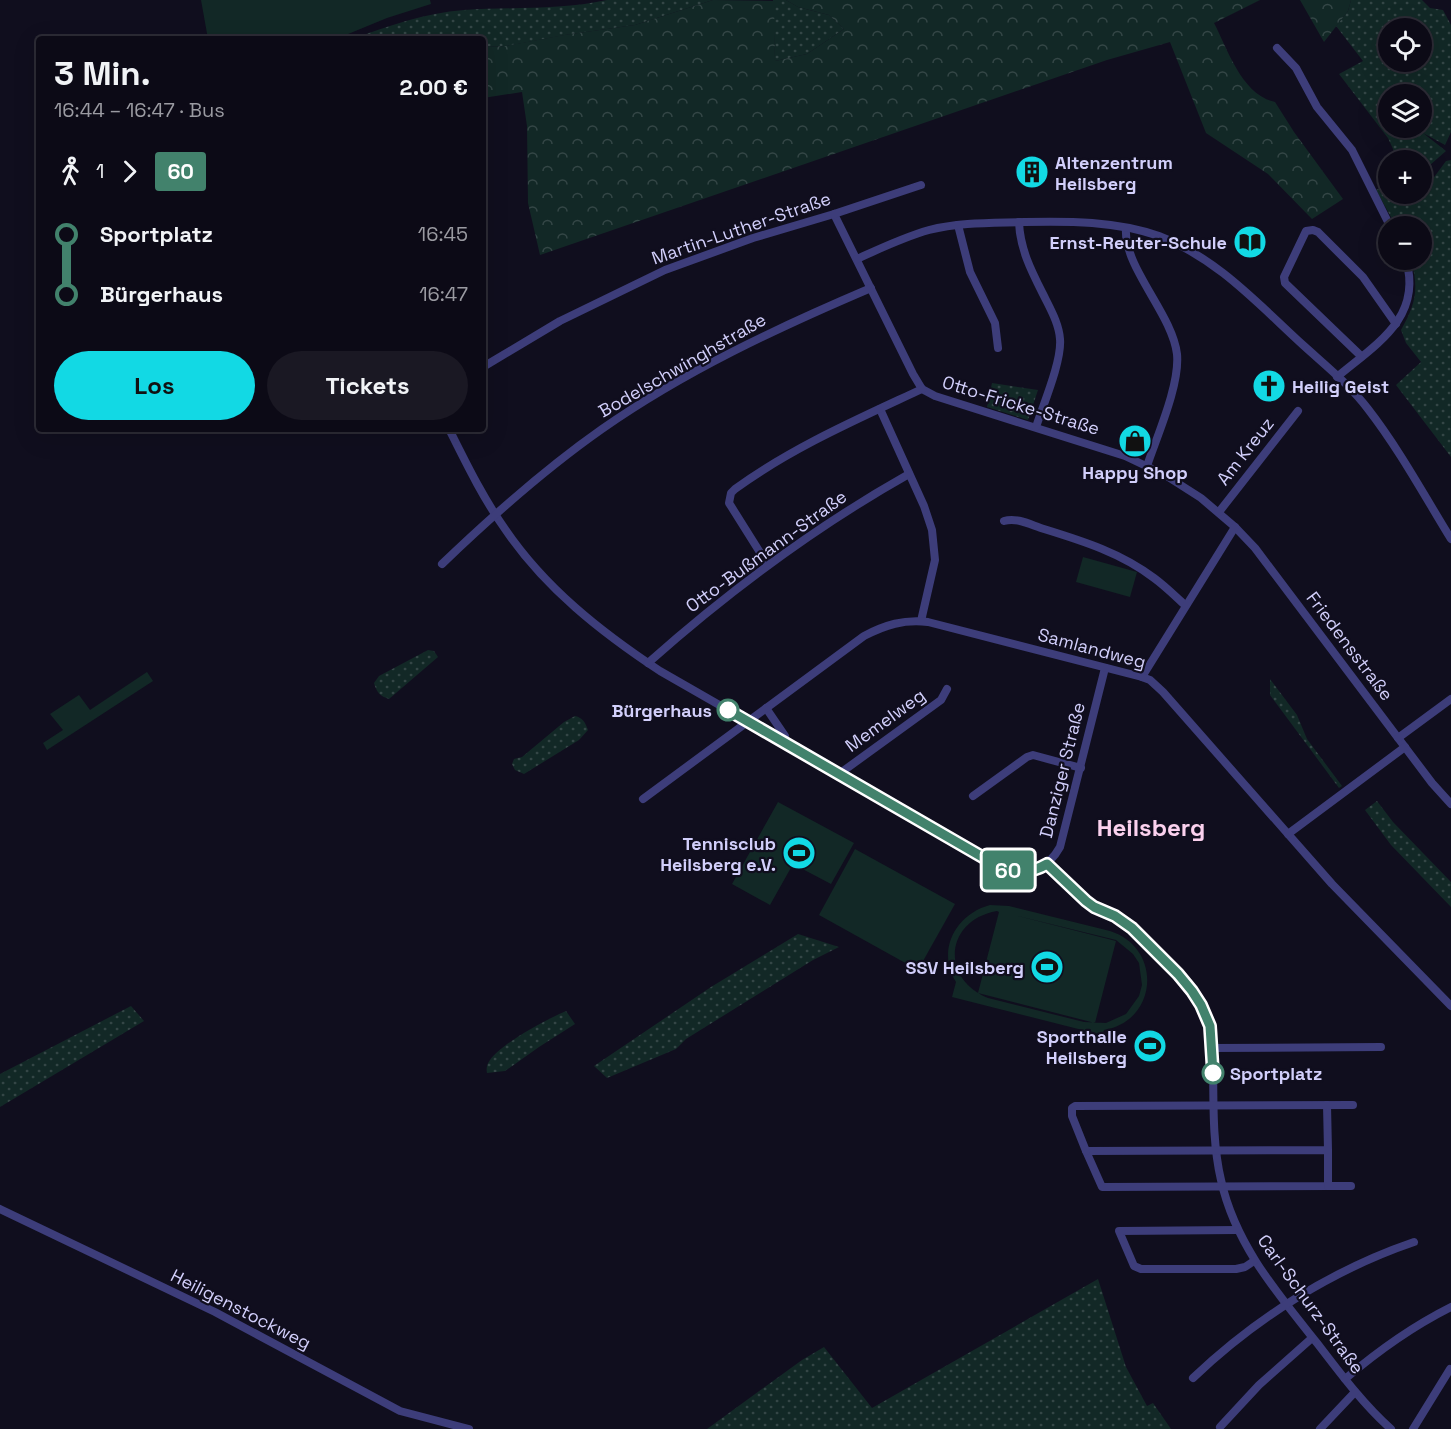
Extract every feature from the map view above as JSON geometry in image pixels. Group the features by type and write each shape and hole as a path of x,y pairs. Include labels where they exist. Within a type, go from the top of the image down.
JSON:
{"street":[{"path":"1277,48 1296,68 1317,107 1352,150 1385,216"},
{"name":"Martin-Luther-Straße","path":"486,365 560,321 665,270 753,238 921,185"},
{"name":"Otto-Fricke-Straße","path":"834,214 912,374 922,389 935,396 1097,446 1147,466 1180,484 1219,512"},
{"path":"857,259 910,236 958,225 1019,222 1085,222 1126,228 1158,236 1178,245 1217,267 1357,396 1378,422 1451,539"},
{"path":"1019,222 1025,257 1053,313 1060,341 1058,358 1036,428"},
{"path":"958,225 970,272 995,323 998,348"},
{"path":"1126,228 1126,245 1171,333 1177,357 1173,384 1147,466"},
{"path":"1361,356 1285,283 1284,278 1306,231 1318,232 1358,271 1396,324"},
{"path":"1336,376 1396,324 1406,304 1409,291 1407,270"},
{"name":"Bodelschwinghstraße","path":"442,564 495,514 584,442 652,396 765,334 871,288"},
{"path":"768,565 732,509 729,503 731,493 741,484 786,456 922,389"},
{"path":"880,408 928,518 935,554 933,576 921,621"},
{"name":"Am Kreuz","path":"1219,512 1298,411"},
{"name":"Danziger Straße","path":"451,432 495,514 525,557 555,589 608,634 648,663 998,866 1020,872 1033,871 1047,864 1057,853 1062,842 1105,668"},
{"name":"Otto-Bußmann-Straße","path":"648,663 701,617 768,565 863,500 909,474"},
{"name":"Friedensstraße","path":"1219,512 1255,548 1432,783 1451,804"},
{"path":"1004,521 1011,519 1043,528 1086,542 1121,557 1154,577 1185,605"},
{"path":"1142,677 1235,527"},
{"name":"Samlandweg","path":"643,799 864,636 894,623 921,621 1142,677 1150,680 1163,692 1332,884 1451,1006"},
{"name":"Memelweg","path":"839,774 940,700 947,689"},
{"path":"1398,738 1451,699"},
{"path":"766,708 785,736 783,742"},
{"path":"1288,834 1405,747"},
{"path":"974,796 1033,755 1081,768"},
{"name":"Carl-Schurz-Straße","path":"1047,864 1094,907 1123,921 1168,964 1201,1005 1210,1026 1216,1149 1222,1186 1237,1230 1254,1261 1312,1338 1355,1392 1391,1429"},
{"path":"1212,1048 1381,1047"},
{"path":"1327,1105 1328,1186"},
{"path":"1351,1186 1102,1187 1071,1111 1075,1106 1353,1105"},
{"path":"1086,1151 1328,1150"},
{"name":"Heiligenstockweg","path":"0,1209 215,1312 400,1411 469,1429"},
{"path":"1237,1230 1119,1231 1134,1266 1141,1269 1236,1269 1245,1267 1254,1261"},
{"path":"1193,1378 1246,1332 1287,1305 1356,1265 1414,1242"},
{"path":"1345,1379 1403,1333 1451,1307"},
{"path":"1220,1427 1259,1384 1312,1338"},
{"path":"1413,1429 1450,1369"},
{"path":"1320,1429 1355,1392"}],"green space":[{"path":"201,0 430,0 431,4 387,18 343,36 207,36"},
{"path":"607,0 713,0 635,25 506,46 486,47 486,36 360,36 435,14 464,10 554,7"},
{"path":"713,0 774,1 775,61 807,54 844,29 829,15 798,7 786,0 1260,0 1214,23 1237,70 1245,81 1263,98 1275,102 1343,199 1312,219 1268,174 1206,133 1170,42 1107,60 540,255 528,203 527,126 522,92 486,98 486,47 506,46 635,25"},
{"path":"773,0 786,0 798,7 829,15 844,29 807,54 775,61"},
{"path":"1300,0 1351,0 1348,11 1324,42"},
{"path":"1351,0 1422,0 1430,8 1443,10 1451,25 1451,132 1445,145 1432,138 1432,84 1378,84 1378,125 1339,74 1363,61 1336,26 1348,11"},
{"path":"1408,11 1415,18 1400,18"},
{"path":"1432,34 1442,44 1432,54"},
{"path":"1388,138 1429,138 1446,151 1432,163 1432,150 1393,150"},
{"path":"1451,160 1451,457 1396,385 1421,362 1406,343 1401,330 1415,296 1413,270 1432,270 1432,216 1390,216 1384,204 1432,204 1432,180 1446,161"},
{"path":"992,383 1038,390 1028,420 987,407"},
{"path":"1083,557 1137,572 1130,597 1076,582"},
{"path":"428,650 434,651 438,657 389,699 379,694 374,683 379,676"},
{"path":"147,672 153,681 47,750 43,743 63,730 50,714 79,695 90,710"},
{"path":"1270,679 1297,715 1307,739 1342,786 1339,788 1270,695"},
{"path":"575,716 583,721 588,730 579,740 524,774 515,770 512,764 514,759 522,757 564,722"},
{"path":"1377,801 1393,822 1451,882 1451,907 1391,845 1365,810"},
{"name":"Tennisclub Heilsberg e.V.","path":"778,802 854,843 831,884 793,864 770,905 732,884"},
{"path":"855,849 955,904 918,970 819,915"},
{"name":"SSV Heilsberg","path":"990,905 1009,906 1110,931 1127,940 1139,952 1146,967 1147,984 1144,999 1135,1013 1122,1024 1104,1030 1102,1035 952,997 956,982 950,970 949,946 959,925 978,910","holes":["997,911 999,912 978,992 962,978 956,964 955,951 959,937 967,926 980,917","1002,912 1116,940 1133,954 1139,963 1142,985 1139,996 1126,1014 1106,1023 1095,1023 1116,941","980,994 1093,1022 1084,1022"]},
{"path":"798,934 839,947 813,960 686,1039 676,1049 607,1078 594,1066 711,987"},
{"path":"131,1006 144,1021 0,1107 0,1074"},
{"path":"566,1011 575,1024 505,1071 487,1073 489,1062 504,1046"},
{"path":"1098,1279 1126,1367 1147,1406 1153,1403 1171,1429 707,1429 802,1360 824,1347 872,1408"}],"bus line":[{"name":"60","path":"728,710 998,866 1020,872 1033,871 1047,864 1086,901 1123,921 1136,932 1192,991 1208,1017 1212,1034 1213,1073"}],"place":[{"name":"Altenzentrum Heilsberg","path":"1032,172"},
{"name":"Ernst-Reuter-Schule","path":"1250,242"},
{"name":"Heilig Geist","path":"1269,386"},
{"name":"Happy Shop","path":"1135,441"},
{"name":"Bürgerhaus","path":"728,710"},
{"name":"Tennisclub Heilsberg e.V.","path":"799,853"},
{"name":"SSV Heilsberg","path":"1047,967"},
{"name":"Sporthalle Heilsberg","path":"1150,1046"},
{"name":"Sportplatz","path":"1213,1073"}],"district":[{"name":"Heilsberg","path":"1151,827"}]}
